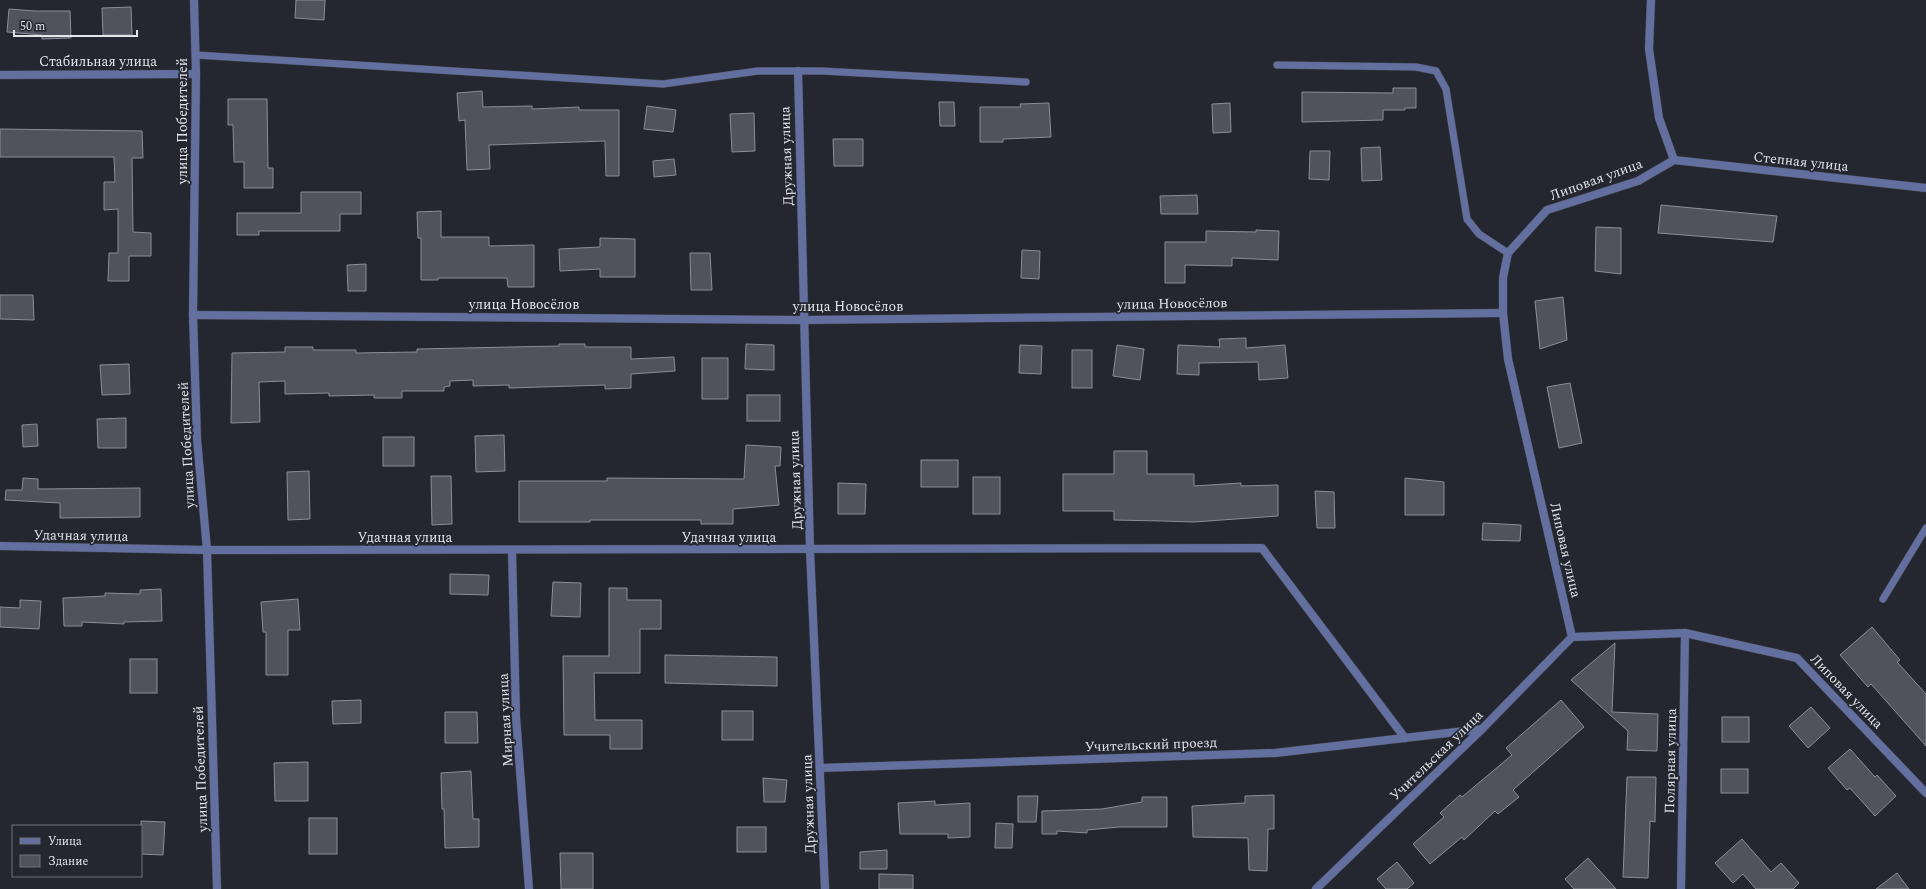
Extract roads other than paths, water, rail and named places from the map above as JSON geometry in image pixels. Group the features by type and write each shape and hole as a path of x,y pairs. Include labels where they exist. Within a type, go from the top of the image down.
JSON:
{"street":[{"name":"улица Победителей","path":"194,0 196,74 193,315 197,439 207,550 217,889"},
{"path":"1651,0 1649,49 1659,118 1674,160"},
{"name":"Дружная улица","path":"798,71 803,320 810,550 824,889"},
{"name":"Стабильная улица","path":"0,75 196,74"},
{"name":"Степная улица","path":"1674,160 1926,188"},
{"name":"Липовая улица","path":"1674,160 1638,181 1546,210 1508,253 1503,278 1503,313 1508,359 1572,637 1685,633 1797,658 1926,793"},
{"name":"улица Новосёлов","path":"193,315 803,320 1503,313"},
{"name":"Удачная улица","path":"0,546 207,550 1262,548 1405,738"},
{"name":"Мирная улица","path":"512,550 516,717 529,889"},
{"name":"Полярная улица","path":"1681,889 1685,633"},
{"name":"Учительская улица","path":"1316,889 1482,729 1572,637"},
{"name":"Учительский проезд","path":"820,768 1275,753 1482,729"}],"lane":[{"path":"196,55 663,84 758,71 943,76 1026,82"},
{"path":"1277,65 1416,67 1436,70 1446,89 1468,219 1479,234 1508,253"},
{"path":"1883,599 1926,528"}]}
